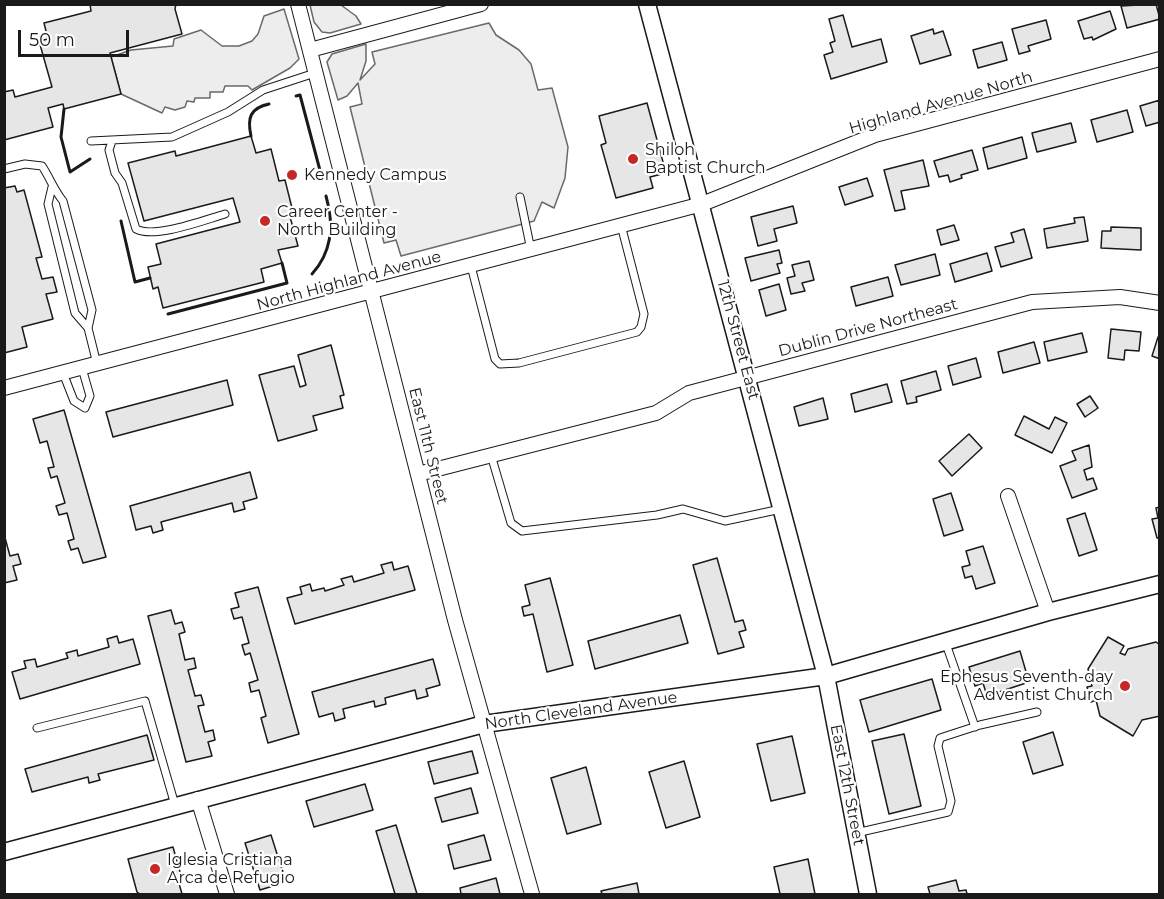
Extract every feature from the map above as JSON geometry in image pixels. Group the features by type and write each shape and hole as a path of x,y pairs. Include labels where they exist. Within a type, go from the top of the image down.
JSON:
{"street":[{"name":"East 11th Street","path":"298,4 418,474 532,894"},
{"path":"310,50 481,4"},
{"name":"12th Street East","path":"647,4 749,378 826,676"},
{"name":"Highland Avenue North","path":"702,204 875,135 1160,59"},
{"name":"North Highland Avenue","path":"4,388 702,204"},
{"name":"Dublin Drive Northeast","path":"418,474 656,413 688,393 1032,302 1120,297 1160,303"},
{"path":"1008,496 1048,612"},
{"name":"North Cleveland Avenue","path":"4,852 484,724 826,676 1048,612 1160,584"},
{"name":"East 12th Street","path":"826,676 868,894"},
{"path":"198,799 227,894"}],"lane":[{"path":"91,141 172,136 228,112 263,90 315,73"},
{"path":"112,141 110,150 115,173 122,183 136,229 144,233 157,232 225,214"},
{"path":"4,169 25,164 42,166 52,187 63,201 92,310 88,328 97,364"},
{"path":"52,187 48,204 75,313 88,328"},
{"path":"520,197 531,250"},
{"path":"471,266 495,359 500,364 519,363 626,334 641,327 644,314 621,225"},
{"path":"63,373 74,401 85,408 90,396 82,368"},
{"path":"491,455 511,523 522,531 683,510 725,521 781,509"},
{"path":"945,641 975,727"},
{"path":"37,728 145,700 175,805"},
{"path":"856,833 948,812 951,801 938,746 940,738 1037,712"}],"shaded area":[{"path":"310,5 341,5 356,16 361,24 330,33 322,32 314,22"},
{"path":"284,9 299,59 290,68 252,90 248,86 225,86 223,92 210,92 210,98 195,98 194,102 187,101 185,107 175,110 165,107 162,113 121,94 111,57 131,50 173,46 174,39 201,30 222,46 239,46 252,41 258,34 264,16"},
{"path":"489,23 496,35 519,50 531,64 538,90 552,88 568,147 565,178 554,208 542,202 534,221 401,256 396,240 384,243 350,107 362,104 358,83 347,96 338,100 327,62 332,54 366,44 366,61 360,80 375,64 372,52"}],"building":[{"path":"90,4 176,4 175,9 182,34 110,53 121,94 64,109 63,104 48,108 53,127 4,140 4,92 13,90 15,97 52,87 39,41 48,39 44,23 91,11"},
{"path":"1156,4 1160,19 1127,28 1121,6"},
{"path":"1110,11 1116,29 1093,40 1092,37 1084,39 1078,21"},
{"path":"843,15 852,47 881,39 887,62 831,79 824,55 833,52 830,43 835,41 829,19"},
{"path":"1046,20 1051,39 1028,46 1030,51 1019,54 1012,29"},
{"path":"933,29 934,34 943,31 951,55 920,64 911,36"},
{"path":"1002,42 1007,60 978,68 973,50"},
{"path":"1160,100 1160,122 1146,126 1140,106"},
{"name":"Shiloh Baptist Church","path":"647,103 666,173 650,177 653,188 616,198 601,145 606,143 599,116"},
{"path":"1127,110 1133,132 1097,142 1091,120"},
{"path":"1071,123 1076,142 1037,152 1032,133"},
{"name":"Career Center - North Building","path":"251,136 256,153 271,149 279,181 285,180 293,212 289,213 298,246 278,250 282,263 261,269 264,282 163,308 158,287 153,289 148,267 161,264 156,244 240,222 233,198 144,221 128,163 175,151 176,156"},
{"path":"1022,137 1027,158 988,169 983,148"},
{"path":"972,150 978,170 961,175 962,178 950,182 948,175 939,177 934,161"},
{"path":"923,160 929,186 901,191 905,209 895,211 884,170"},
{"path":"867,178 873,196 845,205 839,187"},
{"path":"15,186 17,192 24,190 42,257 36,258 42,279 53,277 57,292 46,294 53,319 22,327 27,347 4,353 4,188"},
{"path":"793,206 797,223 774,229 777,241 758,246 751,217"},
{"path":"1084,217 1088,241 1047,248 1044,229 1075,223 1074,218"},
{"path":"954,225 959,240 941,245 937,230"},
{"path":"1111,227 1141,228 1141,250 1101,248 1102,231 1111,231"},
{"path":"1024,229 1032,258 1001,267 995,247 1014,242 1011,233"},
{"path":"779,250 782,263 777,264 780,273 751,281 745,258"},
{"path":"987,253 992,271 955,282 950,264"},
{"path":"935,254 940,275 901,285 895,265"},
{"path":"809,261 814,280 802,283 805,291 791,294 787,278 795,276 792,265"},
{"path":"888,277 893,296 856,306 851,287"},
{"path":"779,284 786,310 766,316 759,290"},
{"path":"1111,329 1141,332 1139,351 1125,350 1124,360 1108,358"},
{"path":"1082,333 1087,352 1048,361 1044,342"},
{"path":"1158,337 1160,338 1160,359 1152,356"},
{"path":"1034,342 1040,363 1003,373 998,352"},
{"path":"331,345 344,395 340,396 343,408 313,416 317,430 278,441 259,375 294,366 300,387 306,385 298,355"},
{"path":"976,358 981,377 953,385 948,366"},
{"path":"936,371 941,390 916,397 917,402 907,404 901,381"},
{"path":"227,380 233,405 113,437 106,412"},
{"path":"887,384 892,402 855,412 851,394"},
{"path":"1090,396 1098,408 1085,417 1077,404"},
{"path":"823,398 828,419 799,426 794,407"},
{"path":"64,410 106,557 83,563 78,548 71,550 68,541 74,539 67,513 59,515 56,506 65,503 57,476 51,478 48,468 54,467 47,441 40,443 33,419"},
{"path":"1024,416 1049,429 1055,417 1067,423 1052,453 1015,435"},
{"path":"969,434 982,448 952,476 939,461"},
{"path":"1089,445 1092,467 1084,470 1087,480 1093,478 1097,489 1072,498 1060,466 1076,460 1072,451"},
{"path":"250,472 257,498 243,502 245,509 234,512 232,503 161,522 163,530 153,533 151,526 136,530 130,506"},
{"path":"951,493 963,530 944,536 933,499"},
{"path":"1160,507 1160,538 1157,538 1152,519 1158,518 1156,508"},
{"path":"1085,513 1097,550 1079,556 1067,519"},
{"path":"4,534 10,556 18,554 21,564 13,566 17,580 4,583"},
{"path":"983,546 995,583 976,589 972,576 965,578 962,567 970,565 966,551"},
{"path":"717,558 735,622 743,620 746,630 739,632 744,647 718,654 693,565"},
{"path":"392,562 394,570 408,566 415,590 295,624 287,598 302,594 300,587 310,584 312,591 324,588 325,591 344,585 341,579 352,576 354,582 384,573 381,565"},
{"path":"550,578 573,665 547,672 533,614 524,616 522,607 530,605 525,585"},
{"path":"258,587 299,734 268,743 261,718 266,716 259,690 251,692 249,683 258,680 250,653 245,655 242,645 249,643 242,617 234,619 231,609 239,607 235,593"},
{"path":"171,610 175,624 182,622 185,632 179,634 185,660 194,658 196,668 188,670 195,696 201,695 204,705 198,706 205,732 213,730 215,740 208,742 212,756 186,762 148,616"},
{"path":"680,615 688,643 595,669 588,641"},
{"path":"117,636 119,643 133,639 140,664 20,699 12,672 26,668 24,661 35,659 37,667 68,658 66,653 77,650 78,656 109,647 107,639"},
{"name":"Ephesus Seventh-day Adventist Church","path":"1108,637 1124,646 1120,653 1125,655 1128,649 1156,642 1160,645 1160,716 1142,720 1133,736 1100,716 1096,700 1091,702 1087,687 1092,686 1088,669"},
{"path":"1020,651 1029,682 987,696 983,683 975,686 969,667"},
{"path":"433,659 440,685 426,689 428,696 417,699 415,690 385,698 386,704 375,707 374,701 343,709 345,718 335,721 333,713 319,717 312,692"},
{"path":"932,679 941,710 869,732 860,700"},
{"path":"1053,732 1063,765 1033,774 1023,742"},
{"path":"904,734 921,806 889,814 872,741"},
{"path":"147,735 154,760 98,774 100,780 89,783 88,777 32,792 25,769"},
{"path":"792,736 805,793 771,801 757,744"},
{"path":"472,751 478,773 434,784 428,762"},
{"path":"684,761 700,817 666,828 649,772"},
{"path":"586,767 601,824 567,834 551,778"},
{"path":"365,784 373,810 314,827 306,801"},
{"path":"471,788 478,813 442,822 435,798"},
{"path":"396,825 417,894 395,894 376,831"},
{"path":"271,835 286,882 260,890 245,843"},
{"path":"484,835 491,860 454,869 448,845"},
{"name":"Iglesia Cristiana Arca de Refugio","path":"173,847 182,879 178,880 182,894 140,894 137,892 128,859"},
{"path":"808,859 815,894 780,894 774,867"},
{"path":"496,878 500,894 461,894 460,888"},
{"path":"956,880 959,891 966,890 967,894 930,894 928,887"},
{"path":"637,883 639,894 602,894 601,891"}],"wall":[{"path":"296,96 300,95 322,178"},
{"path":"251,136 249,124 251,115 258,108 269,104"},
{"path":"64,109 61,137 70,172 90,159"},
{"path":"312,274 324,256 330,237 329,206 326,196"},
{"path":"121,221 135,282 150,278"},
{"path":"168,314 287,283 282,263"}],"place":[{"name":"Shiloh Baptist Church","path":"633,159"},
{"name":"Kennedy Campus","path":"292,175"},
{"name":"Career Center - North Building","path":"265,221"},
{"name":"Ephesus Seventh-day Adventist Church","path":"1125,686"},
{"name":"Iglesia Cristiana Arca de Refugio","path":"155,869"}]}
